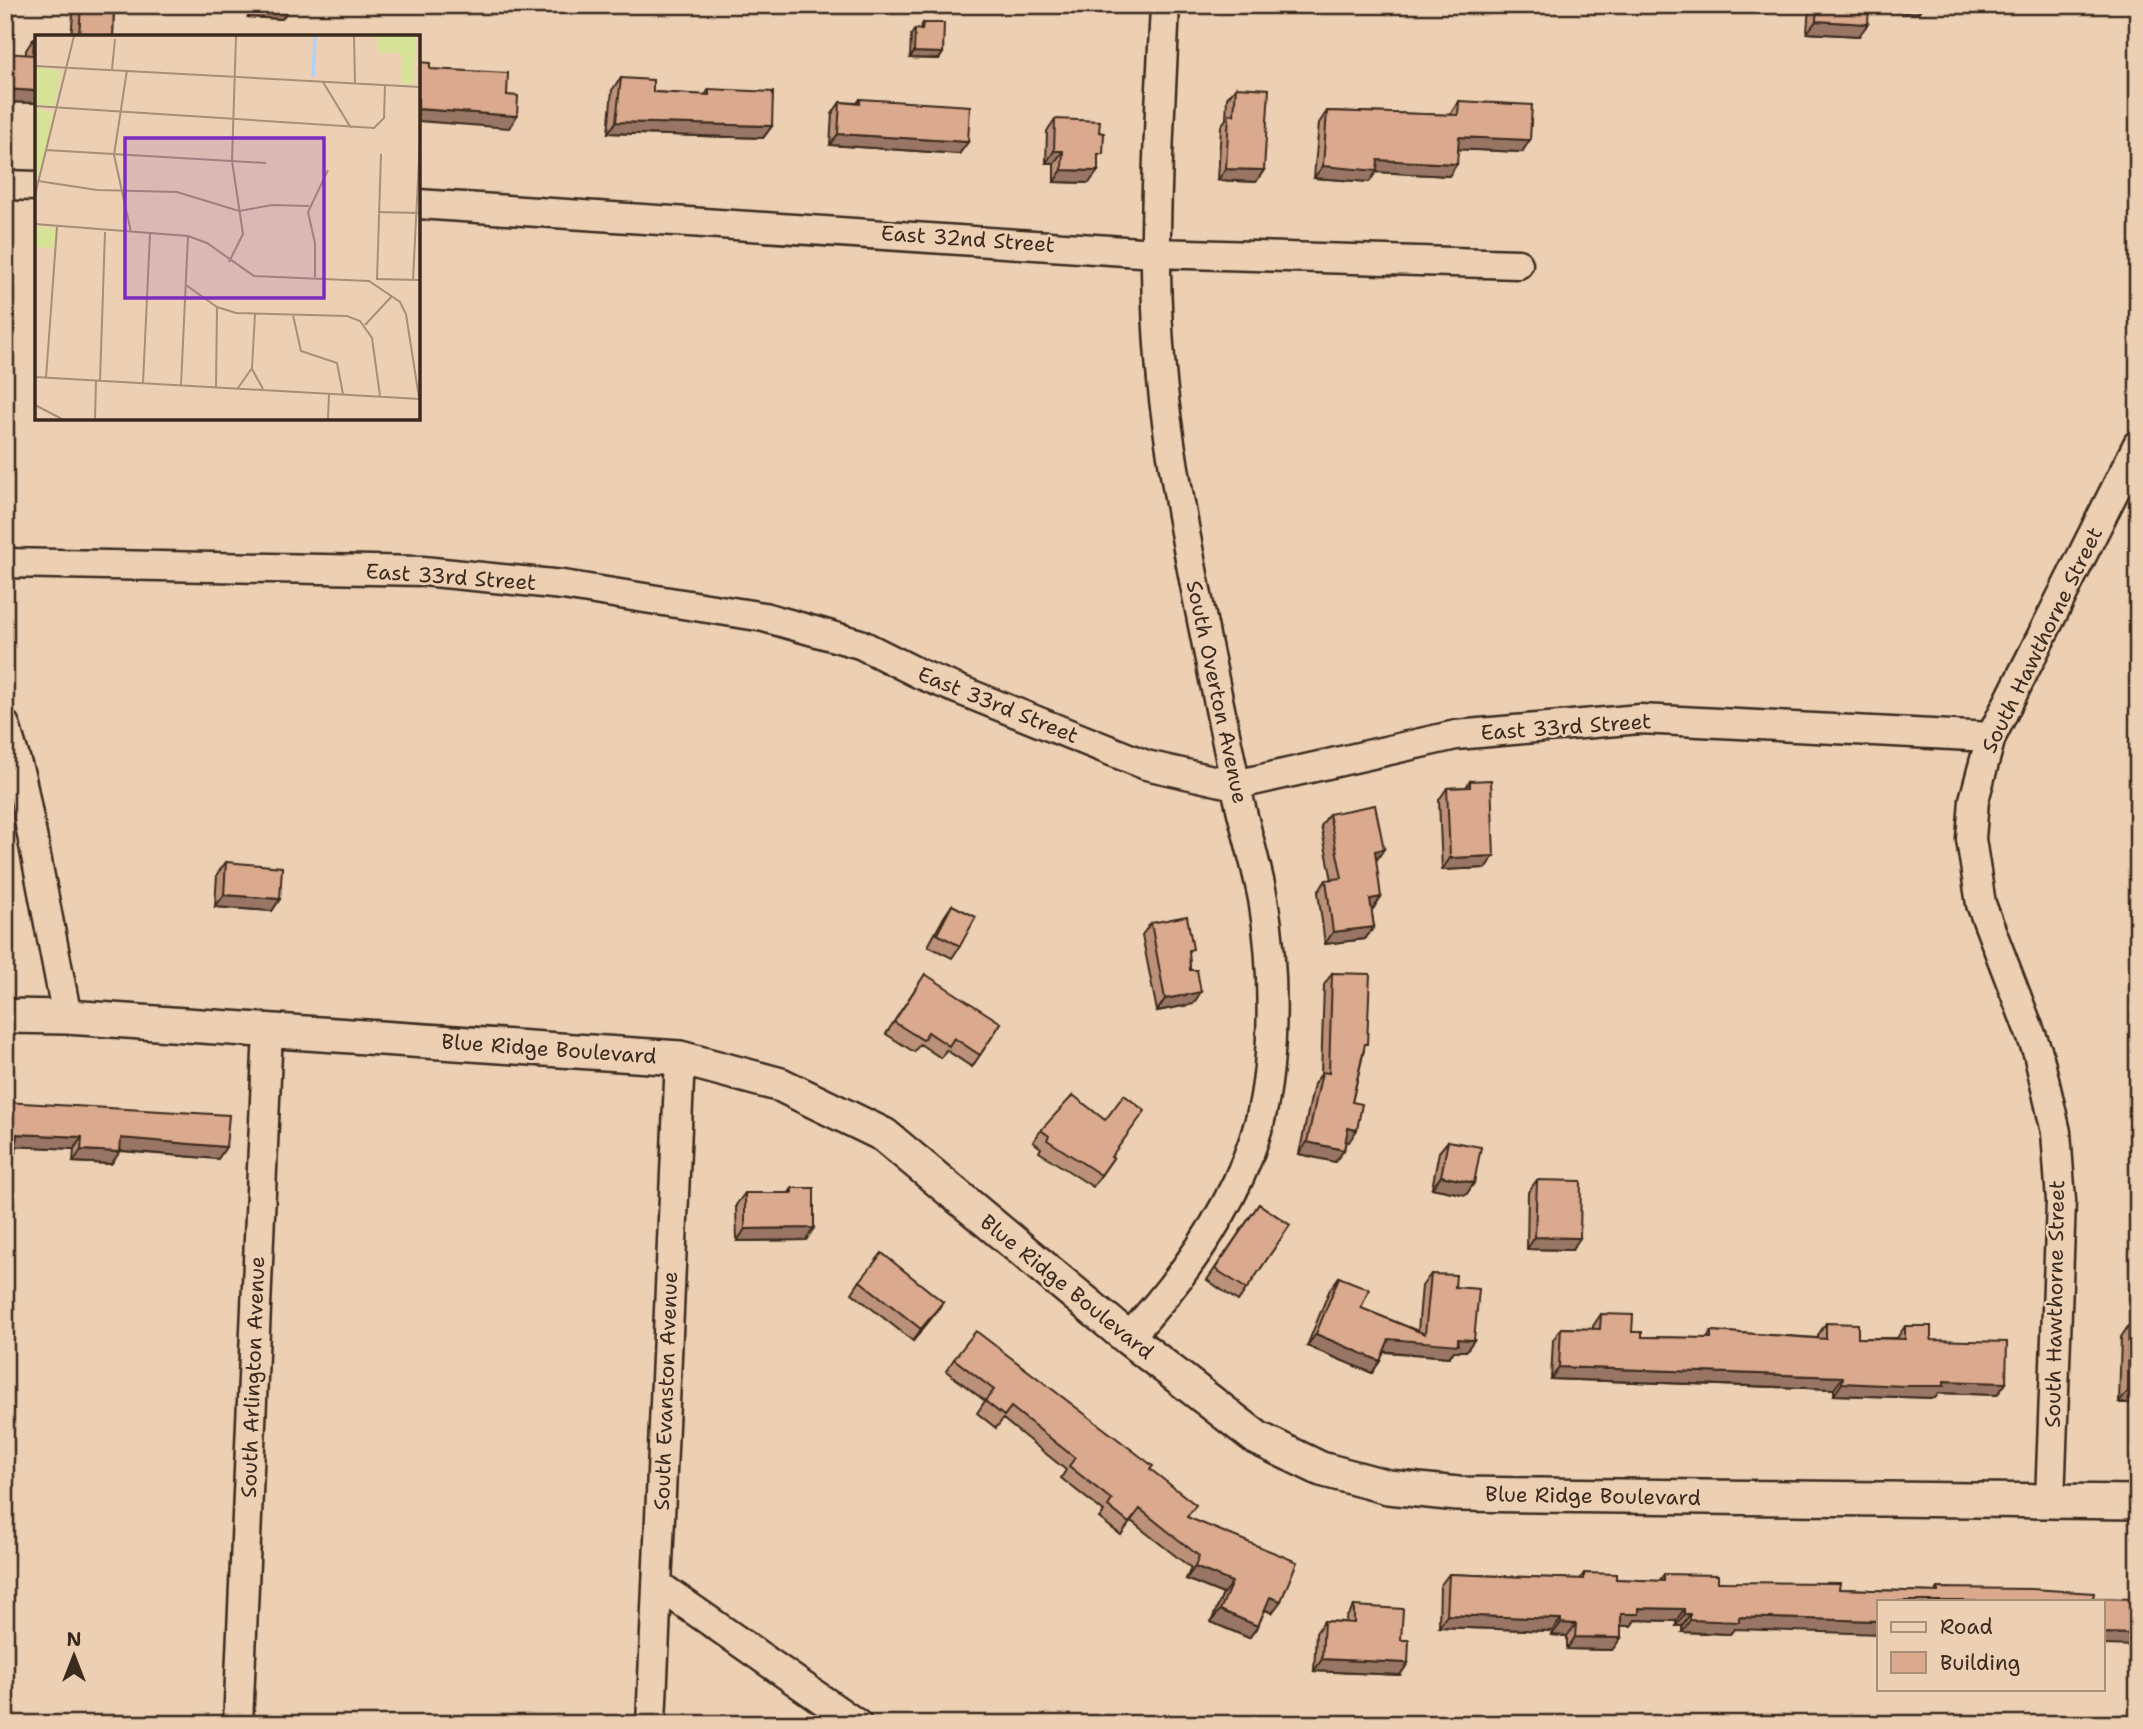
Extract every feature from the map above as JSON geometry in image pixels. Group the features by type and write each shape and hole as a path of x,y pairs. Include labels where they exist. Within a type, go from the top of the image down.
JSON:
{"street":[{"name":"South Overton Avenue","path":"1128,1338 1165,1298 1207,1238 1240,1173 1260,1119 1270,1034 1269,949 1262,898 1184,533 1168,430 1155,253 1165,5"},
{"path":"5,185 35,186"},
{"name":"East 32nd Street","path":"420,204 1155,253 1518,264"},
{"name":"South Hawthorne Street","path":"2050,1501 2061,1201 2056,1132 2038,1053 1981,904 1973,852 1974,800 1991,737 2138,444"},
{"name":"East 33rd Street","path":"5,563 423,571 563,585 764,617 860,644 920,674 1146,765 1236,785 1456,735 1582,722 1640,719 1991,737"},
{"path":"5,725 21,778 67,1017"},
{"name":"Blue Ridge Boulevard","path":"5,1016 67,1017 680,1058 781,1085 884,1135 1128,1338 1257,1438 1321,1469 1388,1487 1458,1494 2138,1502"},
{"name":"South Arlington Avenue","path":"237,1724 268,1030"},
{"name":"South Evanston Avenue","path":"652,1724 680,1058"},
{"path":"658,1585 857,1724"}],"building":[{"path":"81,5 114,5 113,35 79,35"},
{"path":"257,5 290,5 290,7"},
{"path":"1817,5 1869,5 1868,24 1816,21"},
{"path":"923,23 944,23 943,53 914,52 915,29 922,30"},
{"path":"35,38 35,91 5,89 5,53 33,55"},
{"path":"420,62 430,63 430,69 508,73 507,95 518,96 517,116 420,109"},
{"path":"621,78 653,80 653,92 709,95 709,89 773,92 772,126 616,122"},
{"path":"1236,87 1269,89 1264,170 1226,169 1229,114 1234,115"},
{"path":"860,99 970,106 968,142 838,134 840,102 860,104"},
{"path":"1459,101 1532,105 1530,140 1459,137 1457,164 1378,160 1377,171 1323,166 1327,111 1458,115"},
{"path":"1055,119 1100,121 1099,132 1104,133 1103,154 1098,154 1098,171 1062,170 1063,151 1054,151"},
{"path":"1491,780 1494,856 1450,858 1447,788 1470,787 1470,781"},
{"path":"1375,805 1384,849 1375,851 1381,897 1370,899 1374,927 1333,932 1326,880 1342,878 1329,814"},
{"path":"226,862 282,867 280,899 224,895"},
{"path":"952,905 976,917 960,946 937,934"},
{"path":"1187,916 1193,949 1189,950 1190,970 1197,970 1201,992 1165,999 1151,923"},
{"path":"1332,973 1370,974 1367,1044 1352,1102 1362,1104 1357,1130 1348,1128 1344,1150 1307,1142 1322,1072 1329,1073"},
{"path":"925,974 1001,1023 980,1055 954,1038 949,1046 928,1032 923,1040 894,1022"},
{"path":"1073,1095 1105,1120 1124,1095 1145,1111 1101,1175 1047,1140 1049,1136 1041,1130"},
{"path":"5,1102 229,1115 226,1147 121,1138 120,1152 81,1150 82,1137 17,1134 16,1152 5,1151"},
{"path":"1448,1141 1481,1147 1474,1183 1441,1176"},
{"path":"1537,1180 1581,1181 1580,1238 1535,1237"},
{"path":"792,1188 814,1188 814,1228 745,1229 745,1193 792,1193"},
{"path":"1259,1204 1290,1225 1247,1289 1215,1269"},
{"path":"882,1253 943,1302 921,1329 860,1281"},
{"path":"1431,1274 1456,1275 1455,1287 1479,1289 1474,1340 1458,1339 1458,1345 1389,1339 1380,1361 1316,1334 1339,1277 1369,1289 1361,1308 1425,1334"},
{"path":"1601,1314 1633,1315 1632,1332 1642,1332 1642,1337 1711,1338 1711,1331 1826,1339 1826,1323 1858,1324 1858,1338 1905,1339 1905,1326 1931,1326 1931,1340 2007,1342 2006,1383 1944,1381 1944,1386 1904,1386 1842,1383 1843,1377 1559,1367 1561,1328 1600,1329"},
{"path":"2129,1325 2138,1325 2138,1391 2128,1391"},
{"path":"976,1331 1153,1466 1150,1469 1196,1505 1187,1517 1297,1562 1281,1601 1270,1597 1258,1626 1220,1610 1232,1582 1195,1567 1199,1556 1140,1509 1129,1523 1108,1506 1112,1500 1069,1466 1075,1458 1011,1407 1004,1416 985,1401 994,1390 954,1359"},
{"path":"1584,1573 1616,1574 1616,1579 1664,1581 1664,1574 1718,1575 1718,1582 1840,1583 1839,1589 1938,1592 1938,1588 2032,1589 2094,1593 2093,1598 2138,1599 2138,1634 2104,1633 2104,1600 1877,1600 1877,1621 1739,1617 1739,1622 1690,1620 1690,1614 1684,1614 1684,1609 1639,1608 1639,1614 1621,1614 1621,1638 1575,1637 1576,1624 1561,1623 1561,1619 1447,1615 1449,1574 1584,1579"},
{"path":"1354,1606 1403,1609 1401,1640 1409,1640 1408,1663 1322,1659 1324,1621 1354,1623"}]}
